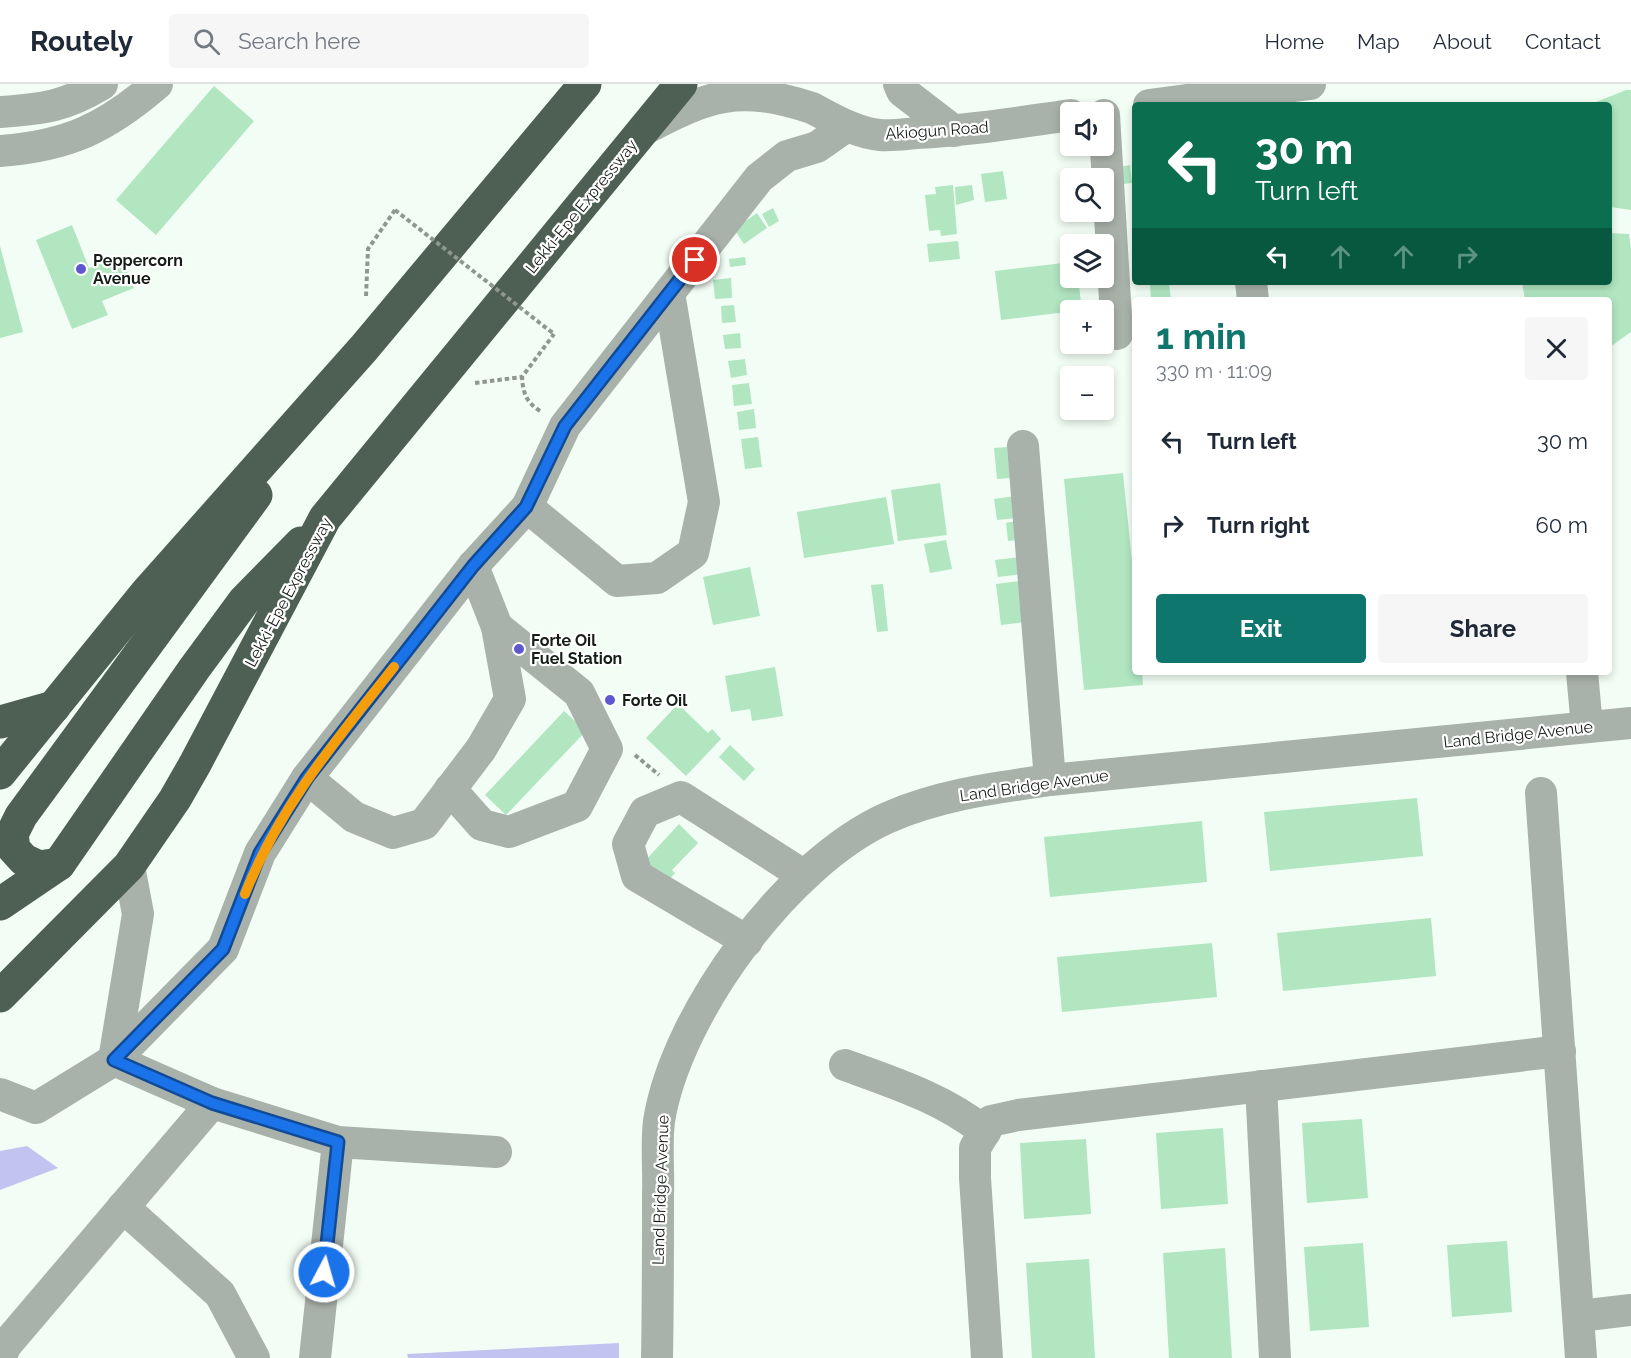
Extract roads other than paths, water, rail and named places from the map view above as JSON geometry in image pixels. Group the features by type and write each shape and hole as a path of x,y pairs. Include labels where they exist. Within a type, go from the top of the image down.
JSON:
{"highway":[{"path":"0,773 147,592 363,348 585,84"},
{"name":"Lekki-Epe Expressway","path":"0,996 129,866 175,799 195,764 326,518 681,84"},
{"path":"59,864 39,867 24,860 14,849 12,834 21,816 363,348"},
{"path":"0,904 59,864 244,601 326,518"},
{"path":"0,722 54,707"}],"street":[{"path":"0,112 43,110 84,95 102,84"},
{"path":"0,151 59,143 105,124 157,84"},
{"path":"899,84 902,91 954,131"},
{"path":"1172,102 1310,84"},
{"name":"Akiogun Road","path":"642,131 704,98 734,88 766,90 787,97 847,126 879,135 954,131 1060,117"},
{"path":"1114,111 1132,108"},
{"path":"0,1094 36,1108 114,1060 223,949 260,853 307,778 473,566 526,507 565,426 759,178 787,156 817,147 847,126"},
{"path":"1104,156 1117,334"},
{"path":"526,507 617,581 657,578 693,553 704,502 669,293"},
{"path":"1023,446 1050,780"},
{"path":"307,778 354,817 393,833 424,824 481,748 510,699 497,627 473,566"},
{"path":"450,789 482,825 509,832 577,806 607,749 579,693 497,627"},
{"path":"1582,675 1587,727"},
{"name":"Land Bridge Avenue","path":"657,1358 659,1122 671,1074 689,1028 714,986 747,941 803,875 841,844 887,818 963,792 1050,780 1631,723"},
{"path":"1541,793 1581,1358"},
{"path":"747,941 637,876 628,844 645,812 681,797 803,875"},
{"path":"114,1060 138,914 129,866"},
{"path":"987,1358 975,1148 991,1121 1018,1115 1560,1052"},
{"path":"114,1060 212,1103 338,1142 496,1152"},
{"path":"844,1065 907,1088 970,1119 985,1132"},
{"path":"1261,1086 1275,1358"},
{"path":"1,1358 5,1346 212,1103"},
{"path":"315,1358 338,1142"},
{"path":"123,1207 220,1294 254,1358"},
{"path":"1579,1316 1631,1310"}],"place":[{"name":"Peppercorn Avenue","path":"81,269"},
{"name":"Forte Oil Fuel Station","path":"519,649"},
{"name":"Forte Oil","path":"610,700"}]}
